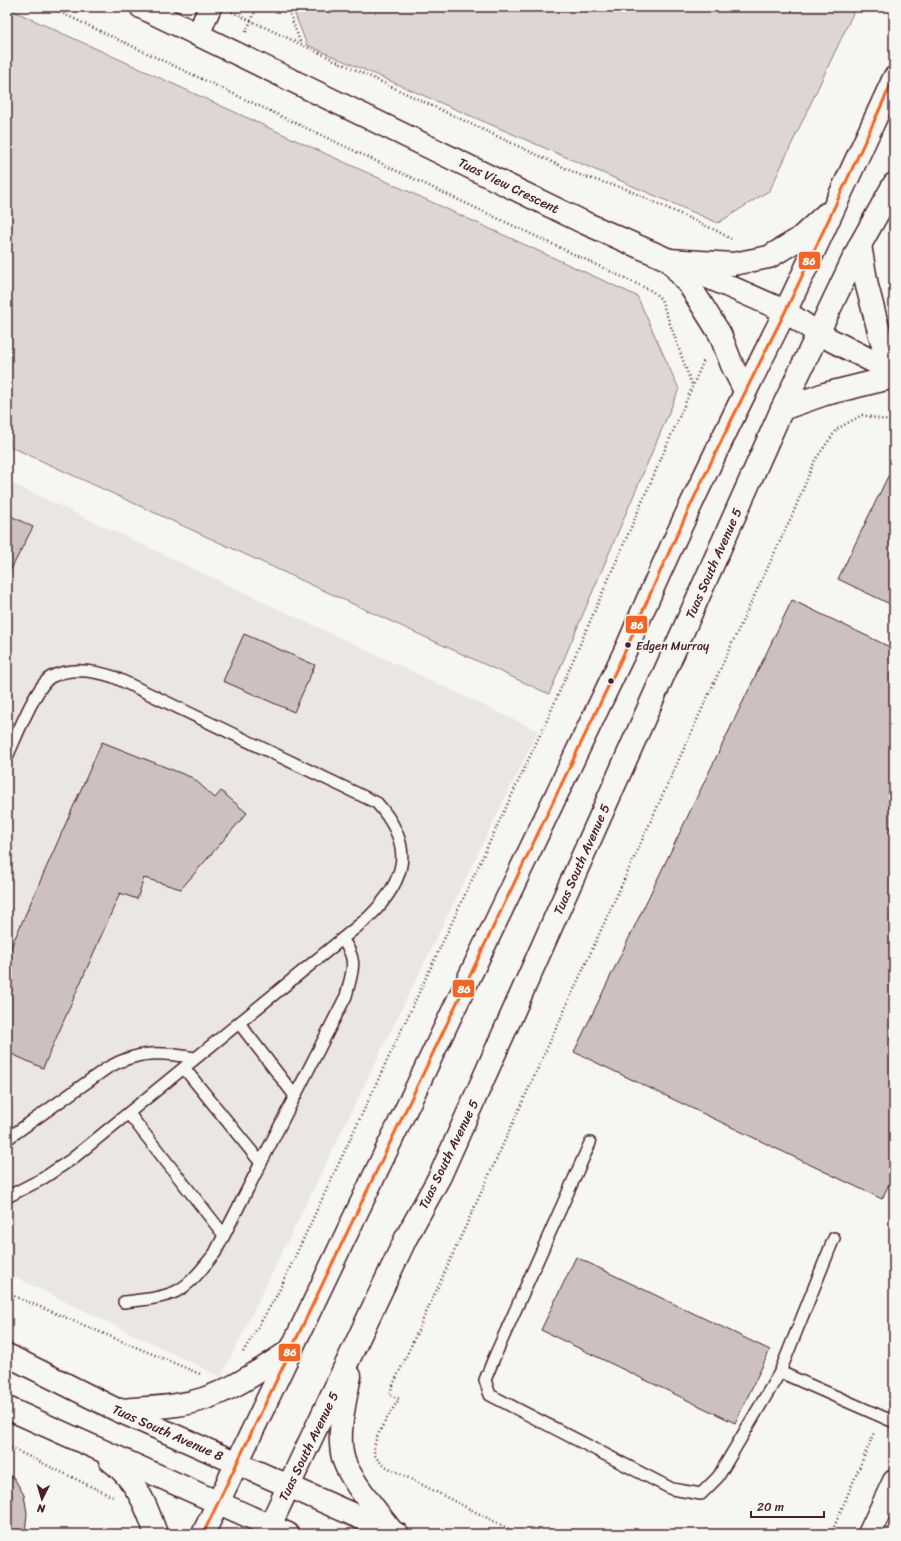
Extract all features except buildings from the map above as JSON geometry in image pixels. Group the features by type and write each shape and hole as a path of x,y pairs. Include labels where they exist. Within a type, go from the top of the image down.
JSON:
{"main road":[{"name":"Tuas View Crescent","path":"141,7 585,223 785,311 819,334 892,373"},
{"path":"198,35 218,8"},
{"path":"203,1534 628,645 668,551 785,311 894,78"},
{"name":"Tuas South Avenue 5","path":"275,1531 288,1485 356,1347 406,1238 440,1176 782,409 819,334 860,245 894,184"},
{"path":"669,260 733,264 769,257 799,239 834,207"},
{"path":"782,409 892,373 867,286 860,245"},
{"path":"669,260 690,286 720,334 732,365 745,391"},
{"path":"356,1347 347,1391 341,1440 344,1461 363,1492 395,1533"},
{"path":"118,1410 177,1405 205,1398 231,1388 293,1348"},
{"name":"Tuas South Avenue 8","path":"7,1356 118,1410 395,1533"},
{"path":"7,1408 217,1503 275,1531"},
{"path":"97,1449 121,1469 144,1501 156,1534"},
{"path":"869,1534 894,1481"}],"lane":[{"path":"7,757 39,688 50,677 71,671 97,672 114,677 377,803 390,817 398,831 403,854 399,876 391,893 377,908 342,939 72,1159 42,1179 7,1197"},
{"path":"124,1302 156,1298 177,1292 192,1280 215,1253 346,996 354,965 350,949 342,939"},
{"path":"239,1023 295,1096"},
{"path":"7,1139 122,1059 143,1053 168,1054 195,1058"},
{"path":"184,1068 261,1163"},
{"path":"129,1114 224,1235"},
{"path":"590,1143 485,1380 490,1395 672,1489 701,1494 718,1477 780,1372 834,1238"},
{"path":"780,1372 894,1422"}],"path":[{"path":"49,7 652,291 662,299 693,385"},
{"path":"236,52 257,7"},
{"path":"286,7 301,45"},
{"path":"218,8 251,21 575,173 626,189 717,231 737,243"},
{"path":"240,1357 277,1295 547,720 705,359"},
{"path":"519,1534 387,1467 378,1460 374,1450 378,1435 399,1399 390,1394 731,646 791,518 815,460 837,429 862,415 894,422"},
{"path":"7,1292 198,1374 204,1375"},
{"path":"831,1534 894,1388"},
{"path":"7,1446 115,1498"}],"shaded area":[{"path":"292,7 856,7 770,190 718,223 307,45"},
{"path":"7,8 637,296 679,389 549,694 7,445"},
{"path":"7,481 538,731 221,1377 7,1273"}],"transit line":[{"name":"86","path":"203,1534 628,645 684,519 799,283 894,78"}],"place":[{"name":"Edgen Murray","path":"628,645"}]}
